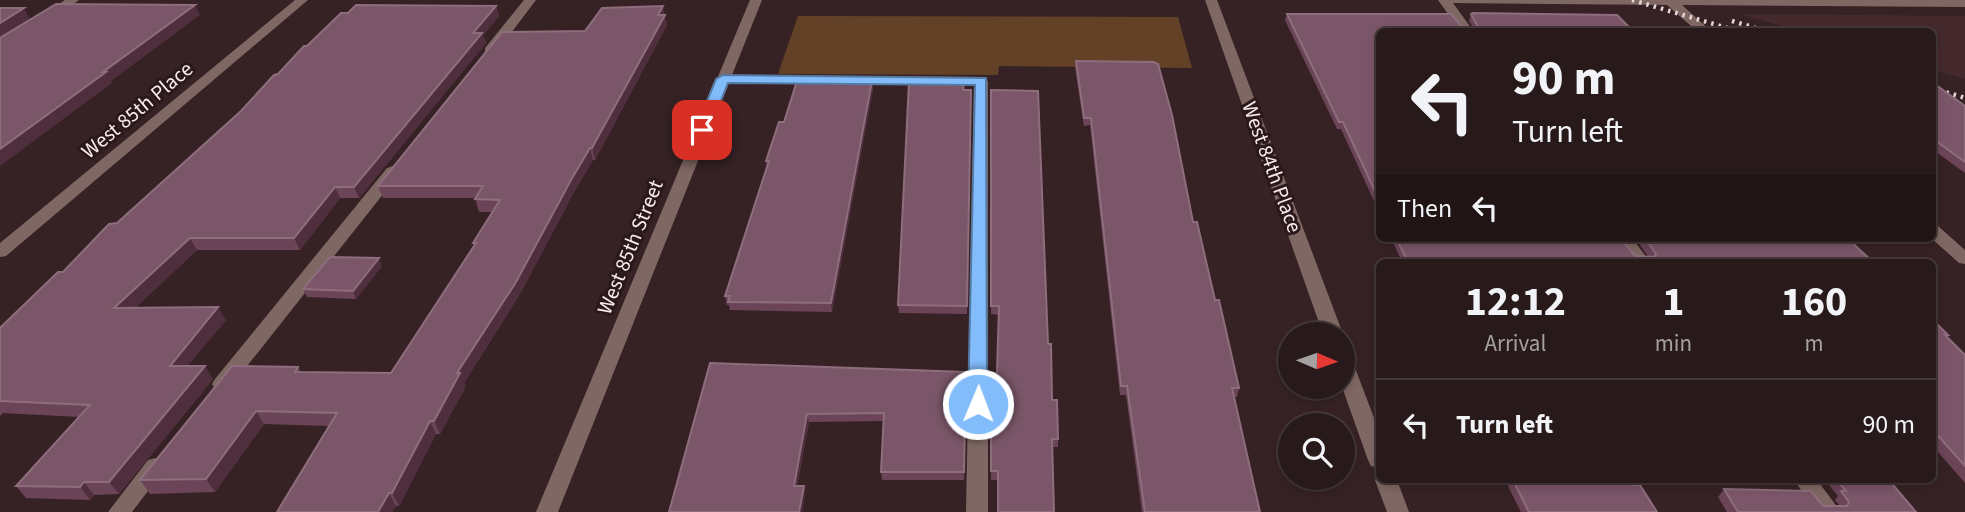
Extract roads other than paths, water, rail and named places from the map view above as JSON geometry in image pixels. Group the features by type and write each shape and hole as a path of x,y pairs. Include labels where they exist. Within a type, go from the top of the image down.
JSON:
{"street":[{"path":"34,25 74,0"},
{"name":"West 85th Place","path":"0,252 302,0"},
{"path":"477,67 530,0"},
{"name":"West 85th Street","path":"547,512 756,0"},
{"name":"West 84th Place","path":"1211,0 1329,322"},
{"path":"1444,0 1465,28"},
{"path":"1454,0 1965,3"},
{"path":"1670,1 1701,28"},
{"path":"1931,2 1965,12"},
{"path":"723,79 981,81 977,512"},
{"path":"215,393 407,154"},
{"path":"1936,234 1965,259"},
{"path":"1626,242 1640,259"},
{"path":"1355,395 1376,452"},
{"path":"119,512 171,447"},
{"path":"1387,483 1398,512"},
{"path":"1807,483 1830,512"}],"railway":[{"path":"1632,0 1727,28"},
{"path":"1732,21 1756,28"},
{"path":"1936,89 1965,98"}]}
